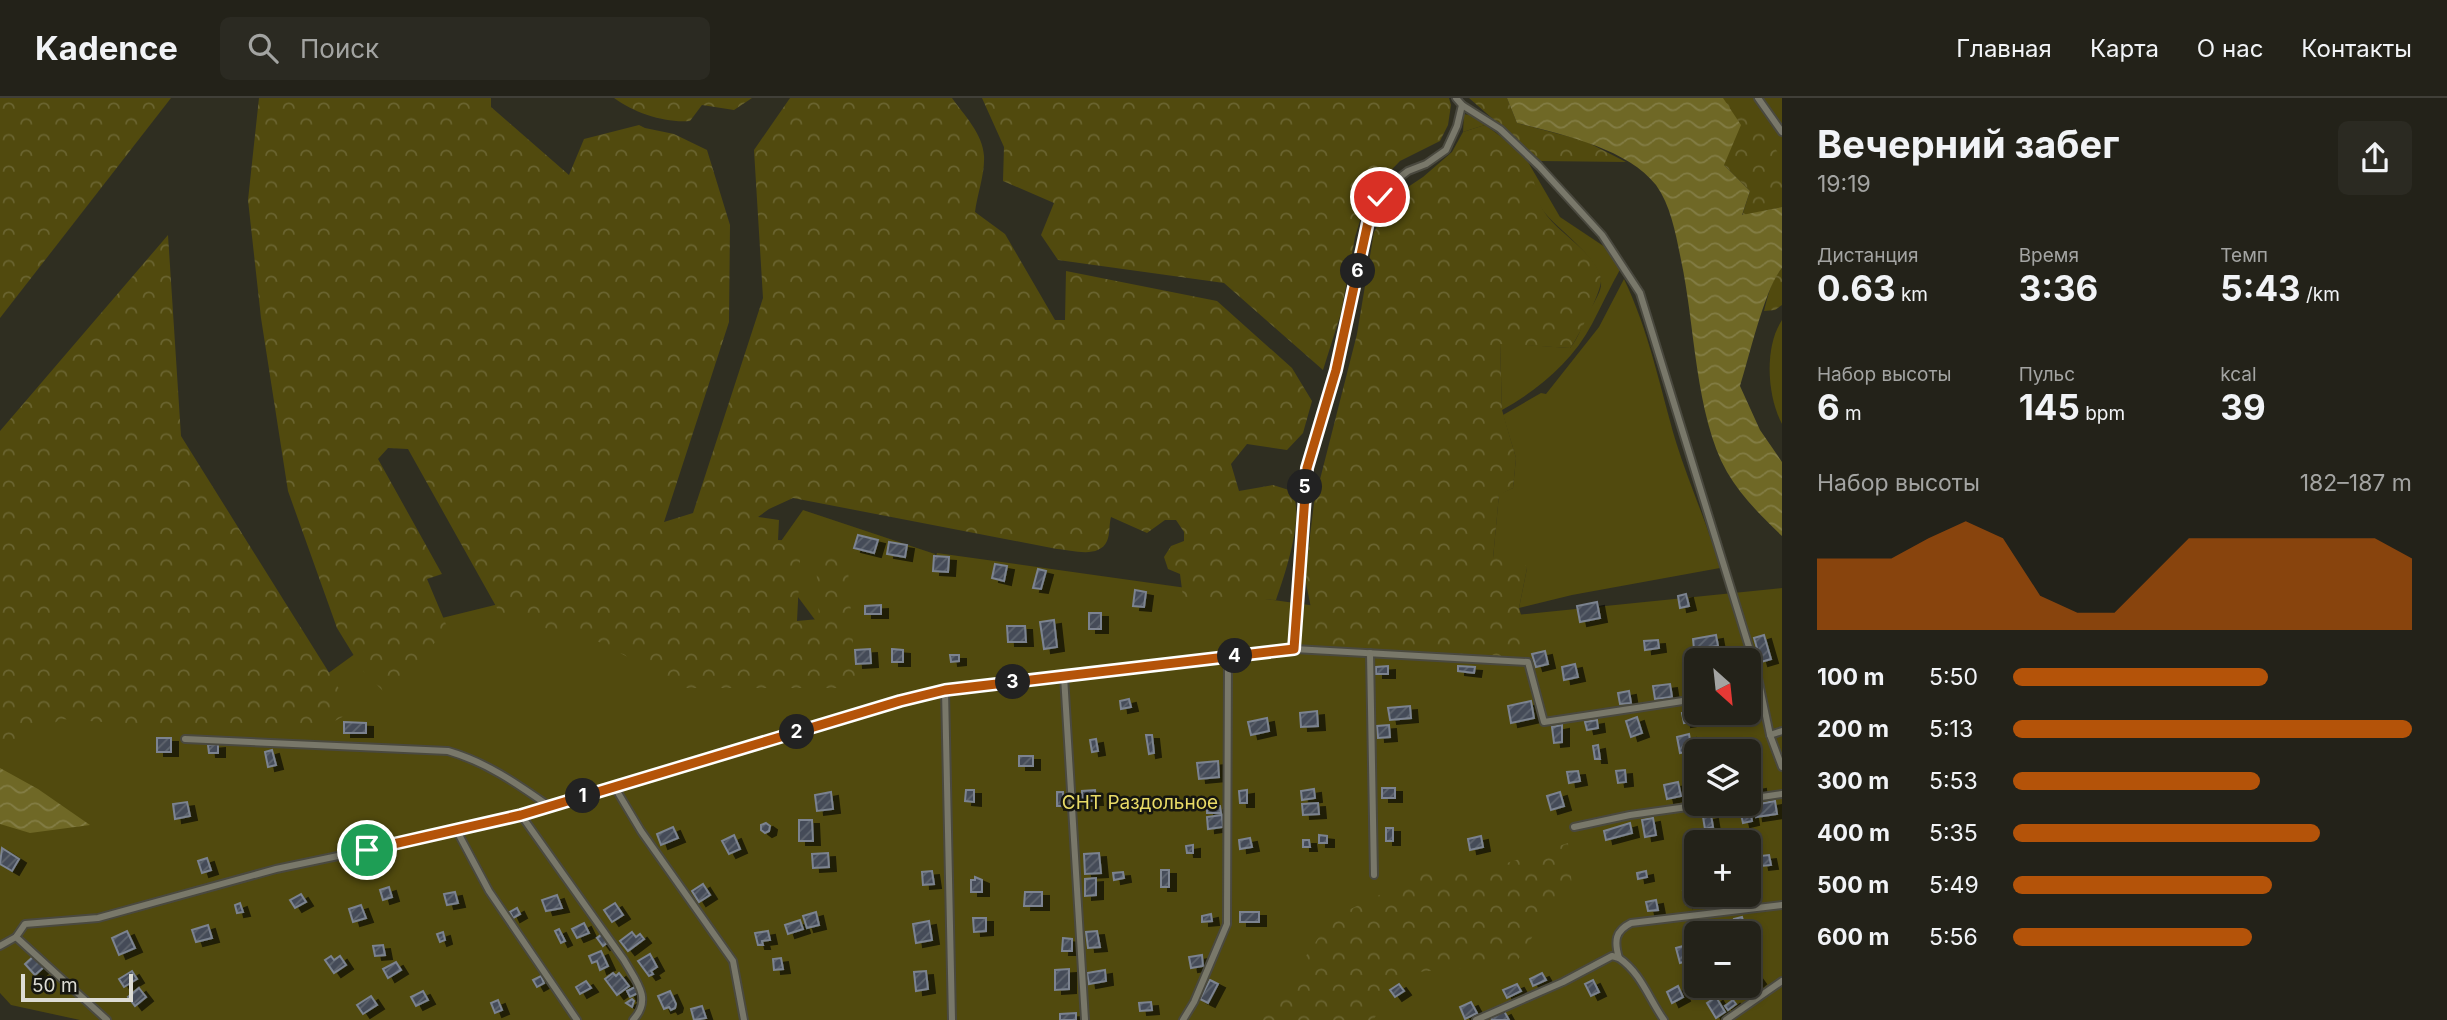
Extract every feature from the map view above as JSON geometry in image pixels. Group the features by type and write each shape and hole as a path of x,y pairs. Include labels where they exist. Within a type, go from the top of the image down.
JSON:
{"lane":[{"path":"1456,98 1462,105 1500,129 1539,166 1602,234 1640,293 1748,648"},
{"path":"1758,98 1782,132"},
{"path":"1294,649 1307,468 1336,370 1370,213 1391,184 1408,171 1446,150 1457,126 1462,105"},
{"path":"0,946 16,937 24,924 98,918 276,869 521,815 900,701 945,690 1294,649 1528,662 1544,722 1684,701"},
{"path":"1370,653 1374,875"},
{"path":"1183,1020 1194,1002 1227,924 1228,657"},
{"path":"1063,676 1085,1020"},
{"path":"945,690 952,1020"},
{"path":"1761,693 1770,735 1782,767"},
{"path":"1770,735 1782,731"},
{"path":"185,739 448,751 502,773 549,806"},
{"path":"614,786 640,831 733,961 744,1020"},
{"path":"1761,797 1782,794"},
{"path":"1574,827 1684,807"},
{"path":"521,815 639,985 644,1000 641,1012 633,1020"},
{"path":"457,831 489,891 577,1020"},
{"path":"1619,958 1616,937 1621,928 1631,922 1782,905"},
{"path":"16,937 107,1020"},
{"path":"1476,1020 1563,982 1612,956 1628,964 1644,985 1664,1020"},
{"path":"1726,1020 1782,981"}],"green space":[{"path":"0,98 171,98 0,318"},
{"path":"259,98 491,98 491,107 569,175 584,139 639,125 674,134 707,150 730,225 729,322 664,522 693,513 763,298 754,150 790,98 952,98 972,125 983,148 983,170 975,212 1005,234 1055,320 1065,320 1066,271 1217,301 1292,368 1312,401 1303,433 1287,450 1247,444 1231,464 1239,491 1273,485 1292,491 1296,515 1295,530 1276,600 1183,597 1180,574 1168,569 1164,557 1171,546 1184,541 1184,532 1176,520 1165,520 1147,533 1111,517 1108,539 1103,547 1085,552 1057,549 793,498 758,517 779,520 778,540 801,541 797,621 819,619 816,561 847,554 856,688 687,688 599,642 502,617 408,449 388,448 378,459 442,574 427,579 448,629 386,694 364,672 337,628 288,491 261,318 248,200"},
{"path":"614,98 752,98 734,110 702,105 690,121 680,121 650,116"},
{"path":"982,98 1449,98 1451,105 1448,125 1440,141 1400,161 1368,194 1355,237 1341,313 1323,370 1224,283 1058,260 1041,235 1054,203 1003,181 1004,147"},
{"path":"1469,98 1507,98 1517,123 1585,141 1626,162 1541,161"},
{"path":"1723,98 1746,98 1782,160 1782,207 1742,216 1750,191 1724,165"},
{"path":"1731,98 1782,98 1782,181"},
{"path":"1464,114 1470,115 1485,125 1463,132"},
{"path":"1485,125 1526,159 1543,210 1557,227 1585,252 1598,270 1601,280 1598,294 1570,348 1500,344 1502,410 1516,458 1513,488 1499,495 1493,558 1519,556 1527,568 1519,608 1524,625 1521,659 1328,650 1318,643 1305,578 1314,503 1357,334 1374,232 1393,197 1423,177 1452,152 1463,132"},
{"path":"1528,162 1560,217 1617,255 1622,266 1575,351 1541,384 1502,410 1500,343 1570,348 1600,290 1601,280 1591,259 1542,208 1534,189"},
{"path":"168,235 181,436 353,711 315,732 244,732 61,719 0,755 0,431"},
{"path":"1782,268 1782,305 1775,310 1764,311 1773,283"},
{"path":"1624,279 1647,339 1676,442 1720,568 1572,595 1519,608 1527,568 1493,558 1499,494 1513,488 1516,458 1503,415 1541,393 1546,394 1599,327"},
{"path":"1782,320 1782,424 1773,400 1770,357 1776,331"},
{"name":"СНТ Раздольное","path":"803,510 935,554 935,559 937,553 1437,623 1782,588 1782,1020 80,1020 11,1005 0,993 0,697 283,706 385,632 556,590 827,636 769,558"},
{"path":"1568,843 1573,898 1549,910 1516,963 1407,973 1373,1020 1262,1020 1332,918 1425,873 1486,870"}],"water":[{"path":"1507,98 1723,98 1741,125 1724,165 1750,191 1742,215 1782,207 1782,268 1764,306 1740,386 1760,430 1782,462 1782,536 1739,489 1716,449 1702,397 1677,241 1669,211 1656,185 1628,161 1611,152 1517,123"},
{"path":"0,768 38,789 90,825 30,833 0,824"}],"building":[{"path":"858,535 878,540 874,553 854,548"},
{"path":"889,542 907,545 905,557 887,554"},
{"path":"934,556 949,557 948,572 933,571"},
{"path":"995,564 1007,566 1004,581 992,578"},
{"path":"1038,569 1046,571 1041,589 1033,588"},
{"path":"1135,590 1146,592 1144,607 1133,606"},
{"path":"1686,594 1689,606 1680,608 1678,596"},
{"path":"1597,602 1600,618 1580,622 1577,606"},
{"path":"881,605 881,614 865,614 865,606"},
{"path":"1089,613 1101,613 1101,629 1089,629"},
{"path":"1054,620 1057,647 1044,649 1040,622"},
{"path":"1007,626 1025,626 1026,642 1008,642"},
{"path":"1716,635 1718,646 1694,648 1693,639"},
{"path":"1764,635 1771,659 1761,662 1761,648 1757,648 1754,638"},
{"path":"1658,640 1659,648 1645,650 1644,641"},
{"path":"870,649 871,663 856,664 855,650"},
{"path":"892,649 903,650 903,662 892,662"},
{"path":"1545,651 1548,664 1536,667 1532,654"},
{"path":"950,655 959,655 959,661 951,662"},
{"path":"1575,664 1578,677 1564,680 1562,667"},
{"path":"1388,666 1388,674 1376,674 1376,667"},
{"path":"1458,666 1475,667 1474,673 1458,671"},
{"path":"1670,684 1672,697 1655,699 1653,686"},
{"path":"1629,691 1631,703 1620,704 1618,693"},
{"path":"1129,699 1131,707 1121,709 1120,701"},
{"path":"1531,701 1534,718 1511,723 1508,706"},
{"path":"1410,706 1411,718 1390,720 1388,708"},
{"path":"1317,711 1318,726 1301,727 1300,713"},
{"path":"1637,717 1642,733 1631,737 1626,721"},
{"path":"1267,718 1269,731 1251,735 1248,722"},
{"path":"1597,720 1598,728 1587,730 1585,722"},
{"path":"344,722 366,723 366,733 344,733"},
{"path":"1389,725 1390,737 1378,738 1377,726"},
{"path":"1562,725 1562,742 1554,743 1552,727"},
{"path":"1689,734 1690,739 1684,739 1684,752 1680,753 1677,737"},
{"path":"1146,735 1152,735 1154,753 1149,754"},
{"path":"157,738 171,738 171,752 157,752"},
{"path":"1096,739 1098,751 1092,752 1090,740"},
{"path":"218,744 218,753 209,753 208,745"},
{"path":"1598,745 1600,759 1595,759 1593,746"},
{"path":"272,750 276,765 268,767 265,752"},
{"path":"1019,756 1033,756 1033,766 1019,766"},
{"path":"1218,761 1219,777 1199,779 1197,763"},
{"path":"1625,770 1626,782 1618,783 1616,771"},
{"path":"1578,771 1580,781 1569,783 1567,772"},
{"path":"1678,782 1681,796 1667,799 1664,785"},
{"path":"1382,788 1395,788 1395,798 1382,798"},
{"path":"1314,789 1315,798 1302,800 1301,791"},
{"path":"966,790 974,790 974,802 965,801"},
{"path":"1095,790 1096,801 1082,801 1082,791"},
{"path":"1247,790 1247,803 1240,803 1239,791"},
{"path":"831,792 833,809 817,811 815,795"},
{"path":"1057,792 1070,796 1070,806 1057,806"},
{"path":"1560,792 1564,806 1551,810 1547,796"},
{"path":"1775,801 1777,814 1756,817 1761,816 1761,804"},
{"path":"187,802 190,816 175,819 173,804"},
{"path":"1318,803 1319,814 1303,815 1302,804"},
{"path":"1220,806 1221,813 1207,813 1207,807"},
{"path":"1222,815 1223,827 1208,829 1207,817"},
{"path":"1711,816 1713,827 1705,829 1703,817"},
{"path":"1741,816 1751,816 1752,821 1743,823"},
{"path":"1653,818 1656,835 1645,837 1642,820"},
{"path":"799,820 812,820 813,841 799,841"},
{"path":"766,823 770,826 765,833 761,830 761,825"},
{"path":"1630,823 1632,833 1606,840 1604,831"},
{"path":"673,827 678,838 661,845 657,834"},
{"path":"1386,828 1393,828 1393,841 1386,841"},
{"path":"734,835 740,849 729,854 722,841"},
{"path":"1319,835 1327,836 1327,843 1319,843"},
{"path":"1481,836 1483,847 1470,850 1468,839"},
{"path":"1250,838 1252,847 1240,849 1239,840"},
{"path":"1303,840 1309,840 1310,847 1303,847"},
{"path":"1193,845 1193,853 1187,853 1186,846"},
{"path":"2,848 19,859 12,871 0,864"},
{"path":"828,853 829,867 813,868 812,854"},
{"path":"1099,853 1101,873 1085,874 1084,854"},
{"path":"1769,855 1771,865 1762,866 1761,856"},
{"path":"207,858 211,870 202,873 198,861"},
{"path":"1161,870 1169,870 1169,887 1161,887"},
{"path":"932,871 934,884 923,885 922,872"},
{"path":"1646,871 1647,877 1638,879 1637,873"},
{"path":"1123,872 1124,878 1114,880 1113,873"},
{"path":"975,877 982,880 982,892 971,892 971,880 975,880"},
{"path":"1096,878 1096,895 1085,896 1085,879"},
{"path":"703,884 710,895 699,902 692,891"},
{"path":"389,887 392,897 383,900 380,890"},
{"path":"455,892 458,903 447,905 444,894"},
{"path":"1025,892 1042,892 1042,906 1024,906"},
{"path":"301,894 306,902 295,908 290,900"},
{"path":"557,895 562,908 546,911 542,900"},
{"path":"1656,900 1658,910 1648,911 1646,902"},
{"path":"240,903 243,912 237,913 235,905"},
{"path":"615,903 623,915 612,922 604,910"},
{"path":"361,905 366,918 353,922 349,909"},
{"path":"517,908 520,914 513,918 510,912"},
{"path":"816,912 819,925 807,928 803,916"},
{"path":"1240,912 1259,912 1259,922 1240,922"},
{"path":"1211,914 1212,921 1202,922 1202,916"},
{"path":"973,918 986,918 986,931 974,932"},
{"path":"800,920 803,929 788,934 785,925"},
{"path":"929,921 932,940 916,943 913,924"},
{"path":"584,923 589,933 577,938 572,929"},
{"path":"208,925 212,938 196,942 192,930"},
{"path":"559,929 565,941 561,943 555,931"},
{"path":"127,931 135,948 119,955 112,938"},
{"path":"768,931 770,940 762,941 763,945 758,945 755,933"},
{"path":"1097,931 1100,947 1088,948 1086,932"},
{"path":"443,932 445,940 440,942 437,934"},
{"path":"632,932 636,937 640,934 644,939 628,951 620,941"},
{"path":"602,934 608,942 603,946 597,938"},
{"path":"1063,938 1072,939 1072,951 1062,951"},
{"path":"383,945 385,955 375,956 373,946"},
{"path":"1683,946 1684,962 1680,963 1676,948"},
{"path":"601,951 608,966 600,970 597,961 592,963 589,956"},
{"path":"650,954 657,967 649,976 638,961"},
{"path":"35,955 45,966 35,975 25,964"},
{"path":"1202,955 1203,966 1191,968 1189,957"},
{"path":"331,956 334,960 340,956 346,965 334,973 325,960"},
{"path":"781,958 783,969 774,970 773,959"},
{"path":"396,962 401,970 388,978 383,969"},
{"path":"1069,969 1069,989 1055,990 1055,970"},
{"path":"1105,970 1106,981 1089,984 1087,973"},
{"path":"132,971 137,979 124,987 119,979"},
{"path":"926,971 928,989 916,991 914,972"},
{"path":"613,973 616,976 619,973 629,986 617,995 605,979"},
{"path":"1542,973 1546,980 1533,986 1530,979"},
{"path":"541,976 544,983 537,987 533,980"},
{"path":"1210,980 1218,984 1208,1003 1200,999"},
{"path":"1593,980 1599,992 1591,996 1585,984"},
{"path":"586,981 591,988 580,994 576,987"},
{"path":"1399,984 1404,991 1395,997 1390,990"},
{"path":"1517,984 1521,991 1507,998 1503,990"},
{"path":"1678,986 1683,997 1672,1003 1667,992"},
{"path":"635,987 638,993 630,997 627,991"},
{"path":"139,988 146,997 135,1006 128,997"},
{"path":"423,991 428,1000 416,1006 411,997"},
{"path":"670,991 676,1004 671,1010 669,1007 664,1009 658,996"},
{"path":"371,996 377,1005 363,1014 357,1005"},
{"path":"1717,998 1725,1012 1716,1018 1707,1003"},
{"path":"632,999 634,1001 632,1007 626,1003"},
{"path":"498,1000 502,1010 495,1013 491,1003"},
{"path":"1733,1000 1736,1004 1728,1010 1725,1006"},
{"path":"1151,1002 1152,1010 1140,1011 1139,1003"},
{"path":"1471,1002 1477,1013 1465,1019 1460,1007"},
{"path":"702,1006 706,1018 694,1020 691,1009"},
{"path":"1504,1011 1509,1020 1492,1020 1491,1018"},
{"path":"1076,1013 1076,1020 1060,1020 1060,1014"}],"route":[{"path":"367,850 521,815 900,701 945,690 1294,649 1307,468 1336,370 1370,213 1380,197"}]}
